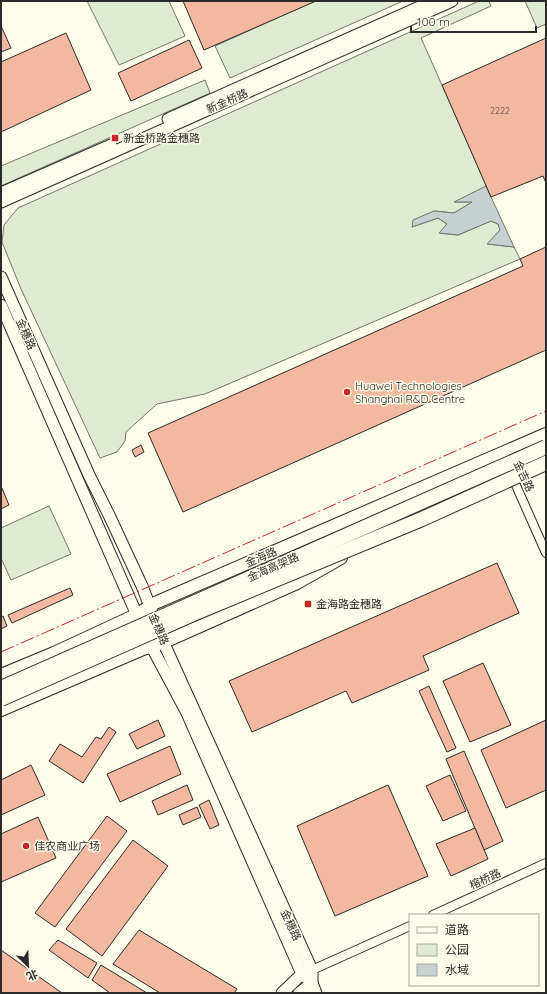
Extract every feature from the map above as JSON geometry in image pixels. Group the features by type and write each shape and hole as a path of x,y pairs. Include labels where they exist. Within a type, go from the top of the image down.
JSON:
{"highway":[{"name":"金海高架路","path":"1,688 546,446"},
{"name":"金海高架路","path":"1,699 193,614 422,519 546,464"},
{"path":"1,703 227,606"}],"main road":[{"name":"金海路","path":"1,675 54,653 136,615 149,606 546,434"},
{"path":"1,710 143,648 152,647 164,642 297,583 336,561 546,470"}],"street":[{"name":"新金桥路","path":"1,193 433,1"},
{"name":"新金桥路","path":"1,202 452,1"},
{"name":"金穗路","path":"1,277 89,475 142,586 164,642 314,988"},
{"name":"金穗路","path":"1,305 136,615 187,713 307,972"},
{"name":"金吉路","path":"501,454 546,553"},
{"name":"榕桥路","path":"435,914 546,863"},
{"path":"282,993 307,972 409,926"},
{"path":"299,993 314,988"}],"green space":[{"path":"87,1 169,1 185,36 119,65"},
{"path":"315,1 403,1 230,78 215,46"},
{"path":"479,1 489,1 491,6 421,38 491,197 486,187 455,202 472,202 454,213 434,211 412,227 438,218 447,224 440,233 458,235 491,221 498,224 500,230 488,244 514,247 520,259 205,394 157,404 126,432 125,441 117,452 100,458 21,289 2,242 4,225 18,208"},
{"path":"525,1 546,1 546,24 537,28"},
{"path":"205,80 210,93 1,186 1,166"},
{"path":"49,506 71,554 11,580 1,558 1,528"}],"water":[{"path":"486,186 514,247 487,244 500,230 498,224 491,221 458,235 439,233 447,224 438,218 412,227 413,220 434,211 454,213 472,202 454,202"}],"building":[{"path":"183,1 316,1 204,50"},
{"path":"1,26 11,48 1,52"},
{"path":"66,33 91,90 1,132 1,62"},
{"path":"546,38 546,183 543,176 491,197 442,85"},
{"path":"189,40 202,68 131,101 118,73"},
{"name":"Huawei Technologies Shanghai R&D Centre","path":"546,247 546,350 183,512 148,433 523,266 520,259"},
{"path":"141,445 144,452 135,457 132,450"},
{"path":"1,486 9,505 1,509"},
{"path":"497,563 519,613 423,656 429,670 352,703 346,691 252,732 229,681"},
{"path":"70,588 73,595 12,623 8,615"},
{"path":"3,616 7,626 1,629 1,617"},
{"path":"483,663 511,725 470,742 443,681"},
{"path":"429,686 456,748 447,752 419,691"},
{"path":"158,720 165,736 137,749 129,734"},
{"path":"546,720 546,790 506,808 481,750"},
{"path":"109,727 116,732 83,783 49,761 60,744 82,757 96,737 101,739"},
{"path":"170,746 181,774 120,802 107,774"},
{"path":"464,751 503,841 484,850 446,759"},
{"path":"31,765 45,795 1,815 1,780"},
{"path":"450,775 466,811 443,821 426,786"},
{"path":"187,785 193,800 158,815 152,801"},
{"path":"388,785 428,876 335,916 297,826"},
{"path":"209,800 219,825 210,829 199,805"},
{"path":"197,807 201,817 183,825 179,815"},
{"path":"107,816 127,831 55,927 35,913"},
{"name":"佳农商业广场","path":"38,817 56,858 1,882 1,834"},
{"path":"475,828 488,859 451,876 436,844"},
{"path":"133,840 168,866 102,956 66,929"},
{"path":"139,930 237,989 234,993 160,993 113,964"},
{"path":"58,940 97,963 88,978 49,950"},
{"path":"1,950 62,993 1,993"},
{"path":"101,965 147,993 110,993 92,980"}],"power":[{"path":"1,652 546,411"}],"place":[{"name":"新金桥路金穗路","path":"115,138"},
{"name":"Huawei Technologies Shanghai R&D Centre","path":"347,392"},
{"name":"金海路金穗路","path":"308,604"},
{"name":"佳农商业广场","path":"26,846"}]}
